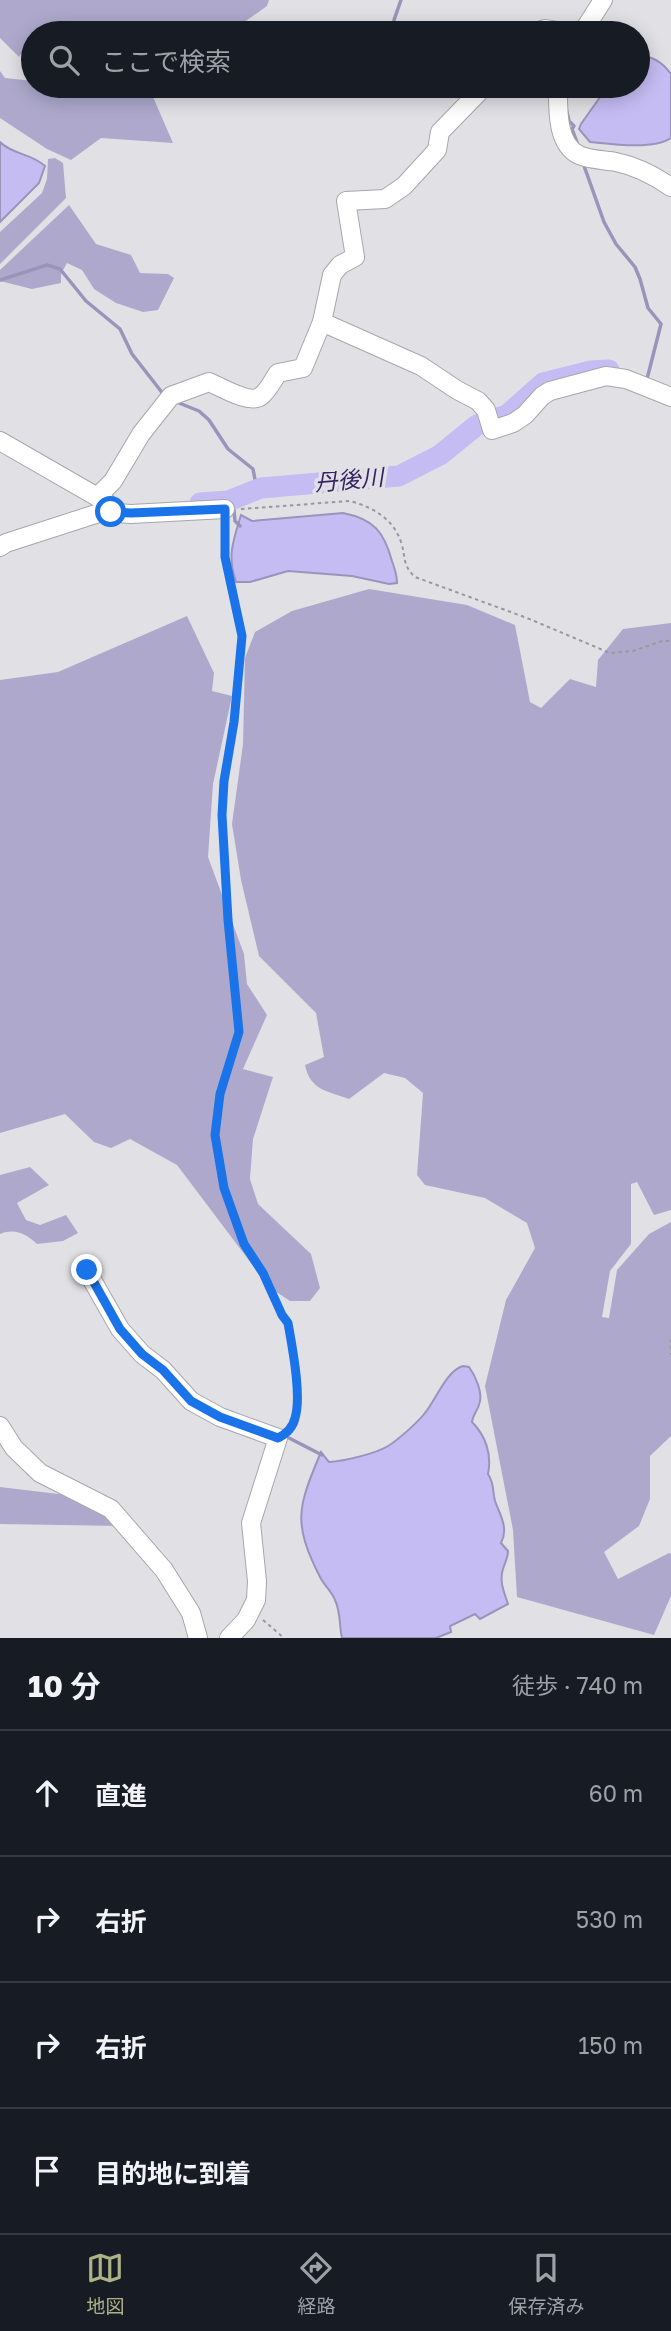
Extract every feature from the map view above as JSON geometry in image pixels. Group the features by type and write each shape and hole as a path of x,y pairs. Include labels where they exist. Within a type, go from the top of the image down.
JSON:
{"street":[{"path":"590,21 603,0"},
{"path":"0,547 102,512 113,481 141,434 169,399 209,382 254,400 261,396 278,373 303,368 322,322 332,275 340,265 355,257 346,201 385,199 404,186 437,150 440,132 473,98"},
{"path":"558,98 563,137 571,149 580,156 620,163 671,187"},
{"path":"322,322 421,366 478,401 486,410 492,430 513,423 525,415 550,391 606,376 626,379 671,397"},
{"path":"0,441 106,505 131,513 231,509"},
{"path":"87,1270 120,1329 191,1401 220,1417 278,1438 251,1522 257,1581 256,1600 246,1620 229,1638"},
{"path":"0,1426 14,1448 40,1473 111,1508 170,1578 191,1613 198,1638"}],"path":[{"path":"278,1438 286,1434 295,1418 296,1386 288,1323 263,1273 244,1244 224,1188 215,1135 220,1094 239,1032 228,920 222,815 242,636 225,557 231,509 350,501 364,505 381,513 390,524 400,540 407,569 415,577 527,618 610,653 633,651 662,641 671,641"},
{"path":"671,1339 671,1355"},
{"path":"252,1611 284,1638"}],"shaded area":[{"path":"0,0 269,0 267,6 246,21 21,21 19,57 0,38"},
{"path":"650,57 671,74 671,138 643,145 590,142 579,129 599,98 650,98"},
{"path":"0,71 5,78 21,80 21,98 153,98 173,143 101,138 71,160 47,149 0,118"},
{"path":"0,142 45,166 39,183 0,222"},
{"path":"55,158 63,163 66,198 0,264 0,232 42,193 47,179 48,159"},
{"path":"69,205 96,244 131,255 140,273 168,274 174,278 158,310 143,312 116,303 94,289 82,270 67,263 61,274 61,283 32,289 0,281 0,270"},
{"path":"343,513 363,519 376,528 389,551 397,583 288,571 250,582 236,582 232,556 241,515 252,521"},
{"path":"369,589 467,605 515,625 530,702 541,708 570,679 596,687 598,660 623,629 671,623 671,1210 654,1215 637,1182 631,1184 631,1244 610,1271 602,1317 609,1318 617,1270 649,1234 671,1222 671,1436 650,1456 650,1499 639,1526 604,1552 618,1579 671,1554 671,1596 654,1635 517,1597 513,1530 485,1386 506,1300 535,1248 527,1223 485,1198 425,1185 417,1175 423,1093 405,1078 384,1073 349,1099 315,1085 305,1065 324,1057 316,1013 259,956 241,880 232,824 243,744 245,658 255,632 292,611"},
{"path":"187,616 214,673 212,691 232,696 213,784 208,857 244,954 247,984 267,1015 243,1069 273,1077 253,1139 250,1179 258,1204 311,1254 320,1288 310,1301 290,1301 269,1287 177,1165 130,1139 111,1148 94,1142 65,1114 0,1133 0,680 58,672"},
{"path":"30,1167 49,1185 17,1203 26,1220 40,1225 66,1215 78,1233 63,1241 37,1244 20,1233 0,1234 0,1175"},
{"path":"463,1366 471,1370 480,1393 472,1422 487,1446 488,1474 504,1527 501,1543 508,1551 502,1578 508,1604 480,1619 475,1614 450,1626 451,1632 436,1638 342,1638 337,1605 311,1558 302,1528 303,1501 321,1452 329,1462 359,1457 388,1446 422,1417 446,1380"},
{"path":"0,1487 75,1496 104,1511 121,1526 0,1524"}],"waterway":[{"path":"394,21 401,0"},
{"path":"566,108 578,145"},
{"path":"583,163 604,222 616,244 635,267 648,308 661,324 647,379"},
{"path":"0,280 47,265 60,269 86,301 120,329 132,354 164,395"},
{"name":"丹後川","path":"200,503 228,501 261,488 399,476 440,455 477,425 507,415 543,383 591,371 609,370"},
{"path":"174,401 199,411 209,420 228,449 253,469 257,490"},
{"path":"233,500 235,521 240,526"},
{"path":"289,1438 322,1455"}],"route":[{"path":"87,1270 120,1329 191,1401 220,1417 278,1438 286,1434 295,1418 297,1399 288,1323 263,1273 244,1244 224,1188 215,1135 220,1094 239,1032 232,972 222,815 242,636 225,557 225,509 111,512"}]}
